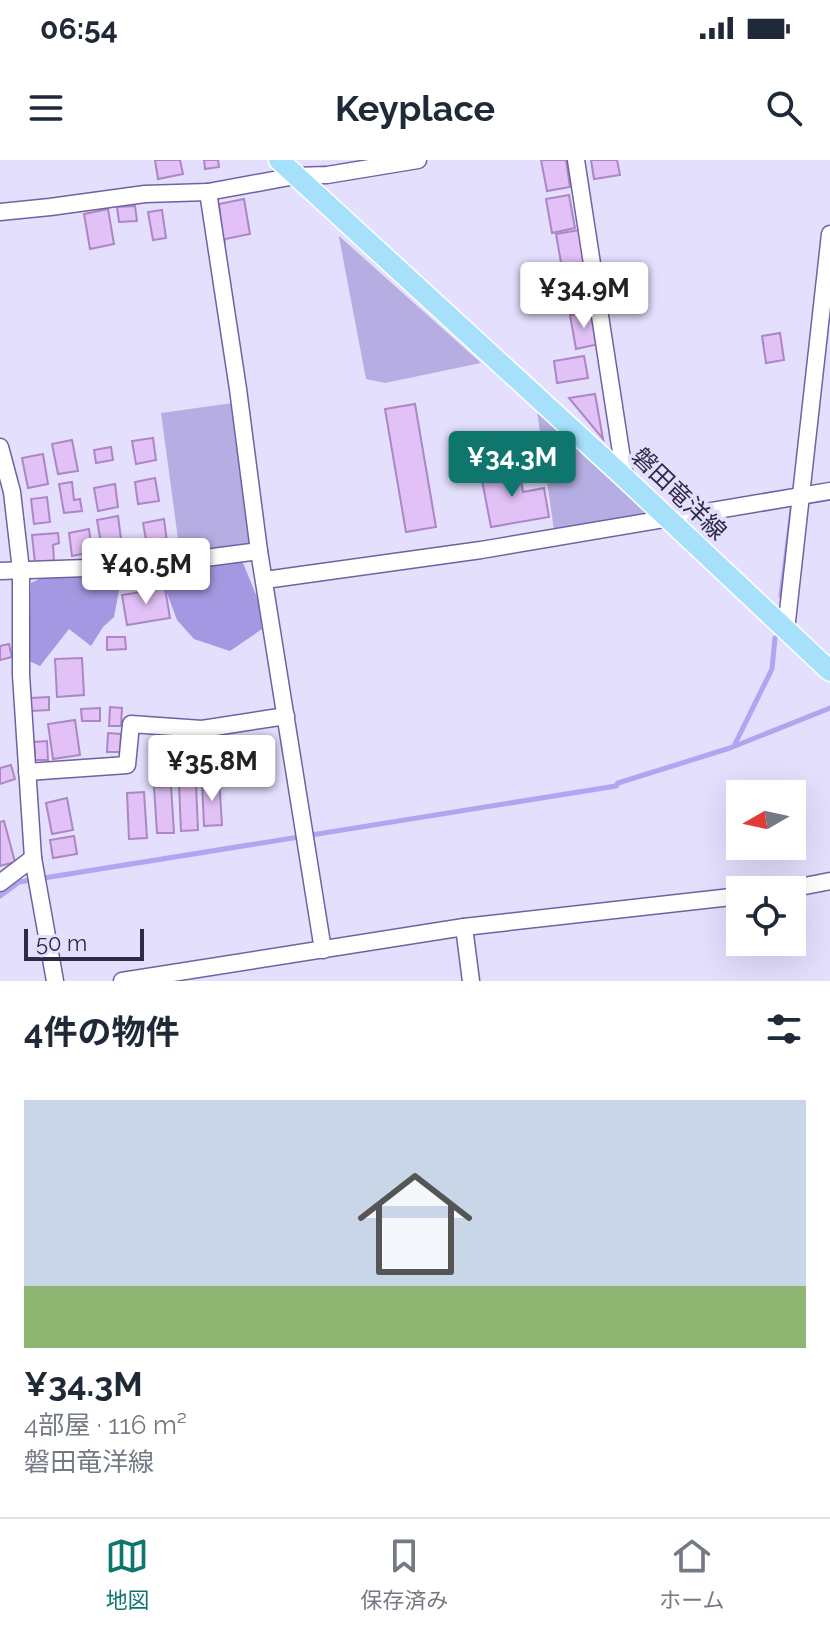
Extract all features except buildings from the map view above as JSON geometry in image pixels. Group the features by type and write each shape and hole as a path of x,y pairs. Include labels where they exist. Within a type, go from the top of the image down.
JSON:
{"main road":[{"name":"磐田竜洋線","path":"279,160 294,168 830,671"}],"street":[{"path":"0,212 145,194 208,192 294,168 327,175 418,160"},
{"path":"576,160 625,478"},
{"path":"208,192 259,551 323,950"},
{"path":"786,630 830,234"},
{"path":"0,447 12,492 21,570 21,675 33,858 55,981"},
{"path":"265,580 481,550 830,491"},
{"path":"0,571 144,566 259,551"},
{"path":"27,772 127,765 131,724 202,729 286,716"},
{"path":"0,883 33,858"},
{"path":"806,886 830,881"},
{"path":"122,981 464,927 726,898"},
{"path":"464,927 471,981"}],"shaded area":[{"path":"339,236 481,363 385,383 366,379"},
{"path":"240,402 259,551 181,561 161,413"},
{"path":"537,411 649,514 555,537"},
{"path":"231,555 243,563 259,602 262,629 230,651 194,639 177,620 165,588 169,572"},
{"path":"144,566 151,580 120,585 114,617 103,627 91,646 69,629 40,666 29,661 31,583 61,568"}],"waterway":[{"path":"781,596 793,502"},
{"path":"734,746 772,669 775,638"},
{"path":"0,896 19,882 616,786 730,748 830,708"}]}
